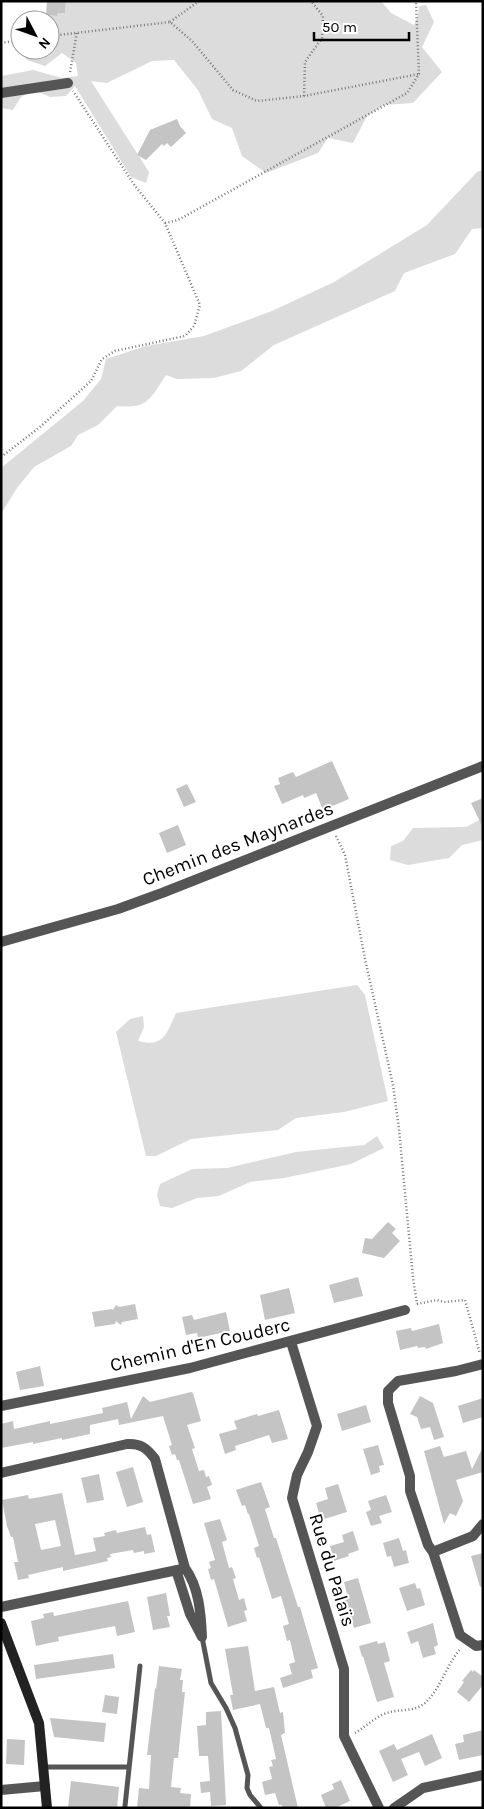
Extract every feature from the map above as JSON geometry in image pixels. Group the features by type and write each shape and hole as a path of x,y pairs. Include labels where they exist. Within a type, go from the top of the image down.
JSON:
{"street":[{"path":"1,94 68,83"},
{"name":"Chemin des Maynardes","path":"1,942 118,909 483,766"},
{"name":"Chemin d'En Couderc","path":"1,1406 190,1368 405,1310"},
{"name":"Rue du Palaïs","path":"291,1342 316,1426 308,1452 297,1475 292,1498 344,1669 344,1736 379,1808"},
{"path":"482,1364 456,1371 398,1381 388,1391 388,1403 410,1476 410,1490 428,1546 434,1552 460,1635 476,1646 483,1645"},
{"path":"1,1473 127,1444 143,1446 155,1459 190,1614 202,1637"},
{"path":"434,1552 473,1536 483,1524"},
{"path":"1,1607 181,1569"},
{"path":"1,1623 35,1710 41,1734 47,1808"},
{"path":"394,1808 423,1788 483,1775"},
{"path":"1,1790 45,1786"}],"lane":[{"path":"202,1637 211,1683 235,1728 248,1775 247,1788 250,1795 261,1808"},
{"path":"125,1806 140,1666"},
{"path":"44,1766 129,1767"}],"path":[{"path":"60,35 170,22 199,1"},
{"path":"304,96 304,62 322,38 323,16 311,1"},
{"path":"165,223 178,220 407,92 420,74 416,1"},
{"path":"170,22 192,40 233,90 257,101 304,96 420,74"},
{"path":"1,457 40,427 91,381 102,359 115,351 185,336 194,326 200,305 165,223 135,186 68,83 77,32"},
{"path":"332,826 345,855 365,959 394,1085 417,1304"},
{"path":"405,1310 417,1304 437,1300 444,1302 465,1300 482,1364"},
{"path":"344,1736 356,1733 376,1718 387,1713 416,1709 435,1690 457,1653 467,1641"}],"shaded area":[{"path":"66,1 381,1 391,13 414,25 418,16 419,6 426,5 434,22 422,47 442,72 413,103 384,105 367,116 353,143 328,138 318,153 266,173 242,156 232,128 212,119 198,90 174,60 152,61 107,83 91,81 149,172 146,183 131,177 75,86 66,96 50,97 34,90 21,97 13,110 1,108 1,76 33,70 62,78 78,76 76,63 62,53 60,55 60,13 65,13"},
{"path":"27,60 53,60 45,66"},
{"path":"483,170 483,228 472,229 455,254 404,273 395,291 274,345 241,371 214,378 177,379 166,375 147,401 135,406 117,406 98,425 78,435 71,446 34,467 17,488 1,514 1,468 83,401 101,379 106,359 146,346 204,336 272,311 334,282 427,225 477,172"},
{"path":"483,818 483,840 462,845 449,858 408,865 390,860 391,846 403,841 413,828 466,827"},
{"path":"357,985 365,995 388,1101 344,1112 296,1118 278,1130 191,1139 156,1156 146,1156 116,1032 130,1019 143,1016 144,1027 138,1041 154,1042 163,1037 167,1032 176,1013"},
{"path":"377,1136 384,1148 351,1164 284,1178 250,1182 219,1196 197,1198 172,1208 160,1206 157,1195 160,1184 192,1169 227,1168 296,1152 364,1145"}],"building":[{"path":"47,1 66,1 65,13 60,13 60,10 46,10"},
{"path":"177,119 186,133 171,147 167,143 164,146 162,144 146,160 137,155 150,130"},
{"path":"332,761 349,799 323,810 316,793 304,798 303,795 282,804 274,786 280,784 278,778 293,772 296,777"},
{"path":"187,784 196,802 184,807 176,789"},
{"path":"483,798 483,828 471,803"},
{"path":"178,825 186,845 167,853 159,833"},
{"path":"388,1222 396,1229 392,1233 400,1241 384,1258 362,1253 365,1238 372,1239"},
{"path":"358,1277 363,1296 334,1303 329,1285"},
{"path":"289,1288 295,1313 265,1320 260,1295"},
{"path":"135,1304 138,1319 122,1322 121,1325 116,1321 115,1324 95,1327 92,1312 113,1310 116,1305 119,1307"},
{"path":"226,1312 230,1331 198,1338 197,1333 186,1335 182,1317 192,1315 194,1320"},
{"path":"439,1324 443,1343 426,1349 425,1347 418,1348 417,1346 400,1350 396,1331 411,1328 412,1331"},
{"path":"40,1366 44,1386 20,1390 16,1372"},
{"path":"193,1393 201,1421 187,1425 195,1448 192,1449 199,1471 204,1470 206,1477 209,1476 212,1485 207,1487 211,1499 193,1504 179,1460 177,1460 175,1454 172,1455 169,1446 172,1445 163,1416 119,1425 118,1419 90,1425 90,1434 62,1440 62,1438 1,1448 1,1424 13,1421 14,1429 50,1421 50,1424 103,1413 102,1408 127,1402 131,1419 143,1396 150,1402"},
{"path":"420,1396 433,1403 444,1437 434,1440 430,1427 421,1429 417,1417 410,1414"},
{"path":"483,1398 483,1417 463,1423 458,1406"},
{"path":"366,1405 371,1422 342,1431 337,1414"},
{"path":"279,1410 288,1439 272,1443 269,1435 235,1446 236,1450 225,1454 219,1434 237,1429 234,1421"},
{"path":"378,1445 384,1465 379,1466 380,1472 371,1475 363,1449"},
{"path":"440,1446 444,1457 466,1451 472,1469 483,1447 483,1472 456,1480 463,1501 456,1516 450,1513 444,1524 424,1451"},
{"path":"133,1467 143,1502 127,1507 116,1472"},
{"path":"99,1474 104,1500 87,1503 81,1478"},
{"path":"261,1482 270,1507 265,1509 298,1607 300,1607 318,1668 311,1670 313,1678 283,1688 280,1678 292,1674 289,1664 295,1662 290,1640 287,1641 283,1626 289,1624 281,1596 272,1599 259,1557 257,1558 254,1548 259,1546 249,1514 245,1505 242,1506 236,1490"},
{"path":"338,1484 347,1512 321,1520 316,1503 328,1499 325,1488"},
{"path":"62,1493 75,1555 96,1551 93,1538 105,1536 104,1533 116,1530 117,1533 145,1527 147,1535 151,1534 155,1552 144,1554 144,1551 134,1553 133,1550 110,1554 111,1557 107,1558 108,1561 63,1571 63,1567 28,1575 29,1578 18,1580 14,1562 18,1562 13,1537 11,1537 7,1526 2,1500 28,1495 29,1499","holes":["55,1520 61,1546 41,1550 35,1524"]},
{"path":"386,1495 392,1512 379,1516 382,1523 371,1526 366,1512 371,1510 368,1501"},
{"path":"220,1519 227,1540 222,1542 229,1568 232,1567 236,1578 233,1579 239,1600 244,1598 247,1610 244,1611 247,1621 228,1627 214,1579 211,1580 208,1569 211,1568 209,1562 215,1560 204,1523"},
{"path":"353,1531 359,1550 334,1561 330,1546 344,1542 342,1535"},
{"path":"399,1538 403,1551 406,1550 409,1563 394,1567 391,1556 387,1557 383,1543"},
{"path":"483,1553 483,1586 480,1587 471,1556"},
{"path":"358,1578 371,1623 354,1628 343,1595 347,1594 344,1582"},
{"path":"415,1583 417,1589 420,1588 425,1605 407,1611 399,1588"},
{"path":"166,1593 170,1616 167,1616 170,1627 153,1630 147,1597"},
{"path":"128,1601 135,1632 117,1636 115,1626 58,1637 59,1641 36,1646 31,1621 44,1618 43,1614 53,1612 54,1616"},
{"path":"433,1623 438,1645 434,1647 436,1654 423,1658 418,1641 411,1644 407,1632"},
{"path":"377,1641 378,1644 385,1642 390,1661 384,1663 394,1697 377,1702 359,1646"},
{"path":"248,1646 255,1691 274,1687 280,1713 283,1712 285,1733 281,1735 298,1808 283,1808 282,1805 279,1805 275,1793 265,1795 262,1782 272,1779 269,1767 273,1766 271,1760 276,1759 269,1728 266,1728 260,1704 233,1710 230,1695 233,1695 225,1649"},
{"path":"113,1654 115,1668 36,1679 34,1665"},
{"path":"159,1666 182,1669 180,1680 183,1680 182,1692 185,1692 178,1758 174,1758 171,1787 181,1788 180,1793 191,1794 190,1808 137,1808 139,1788 149,1789 151,1755 147,1755"},
{"path":"471,1670 473,1672 474,1670 483,1677 483,1685 469,1702 457,1692 464,1682 462,1681"},
{"path":"105,1695 119,1697 117,1714 102,1712"},
{"path":"221,1711 226,1805 211,1806 210,1792 201,1793 200,1782 210,1781 208,1756 199,1756 197,1726 206,1725 206,1712"},
{"path":"50,1718 106,1723 104,1742 54,1737"},
{"path":"483,1730 483,1755 459,1760 455,1744 464,1742 463,1735"},
{"path":"432,1734 442,1758 425,1766 419,1752 401,1759 408,1775 393,1782 379,1751 394,1744 397,1750"},
{"path":"7,1739 25,1740 24,1765 6,1764"},
{"path":"341,1780 350,1801 335,1808 326,1808 321,1795 334,1789 332,1784"},
{"path":"71,1781 119,1787 117,1808 68,1808"}]}
